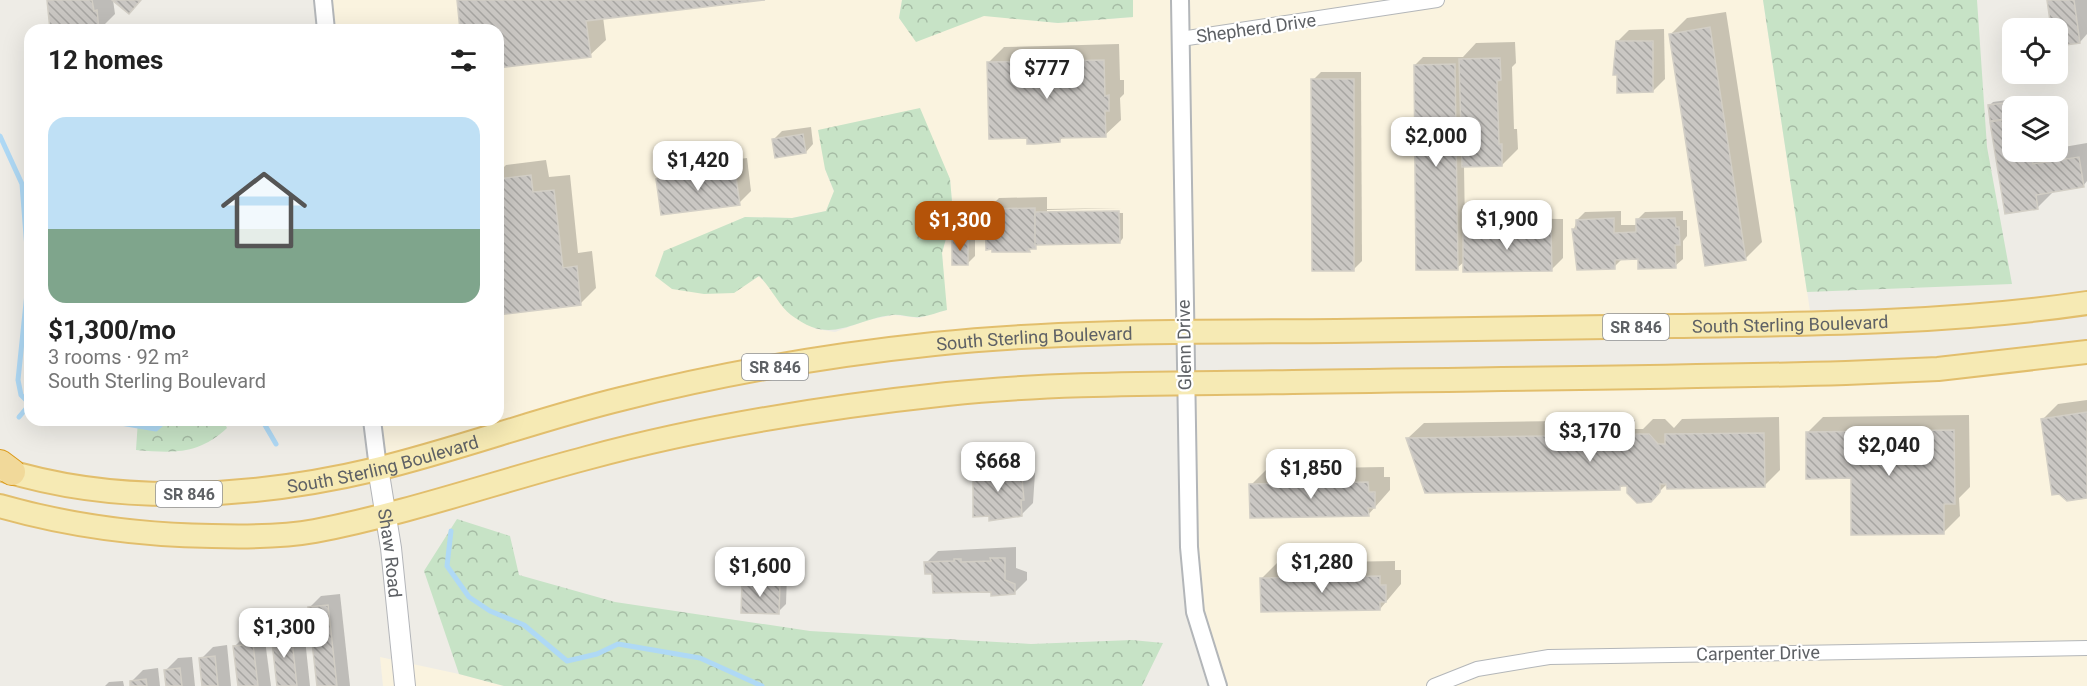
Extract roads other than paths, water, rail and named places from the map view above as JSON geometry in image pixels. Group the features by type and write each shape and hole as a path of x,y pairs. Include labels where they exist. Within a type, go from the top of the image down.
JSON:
{"main road":[{"name":"South Sterling Boulevard","path":"4,468 83,488 208,495 265,488 378,468 621,399 795,363 937,344 1184,333 1812,324 1944,319 2087,303"},
{"path":"0,506 76,525 122,532 171,536 277,536 385,515 606,453 711,430 841,406 1018,389 1184,384 1846,374 1938,369 2087,352"},
{"name":"Shaw Road","path":"378,468 405,686"}],"street":[{"path":"323,0 325,24"},
{"name":"Glenn Drive","path":"1180,0 1184,384 1190,574 1198,621 1218,686"},
{"name":"Shepherd Drive","path":"1181,39 1437,0"},
{"name":"Shaw Road","path":"373,426 378,468"},
{"name":"Carpenter Drive","path":"1434,686 1477,669 1549,657 2087,648"}],"waterway":[{"path":"0,136 22,184 24,210"},
{"path":"24,322 18,380 21,395 24,398"},
{"path":"19,417 24,411"},
{"path":"138,426 156,429 159,426"},
{"path":"266,426 276,444"},
{"path":"451,531 447,566 469,597 490,611 524,625 567,661 597,654 618,644 700,658 762,686"}]}
